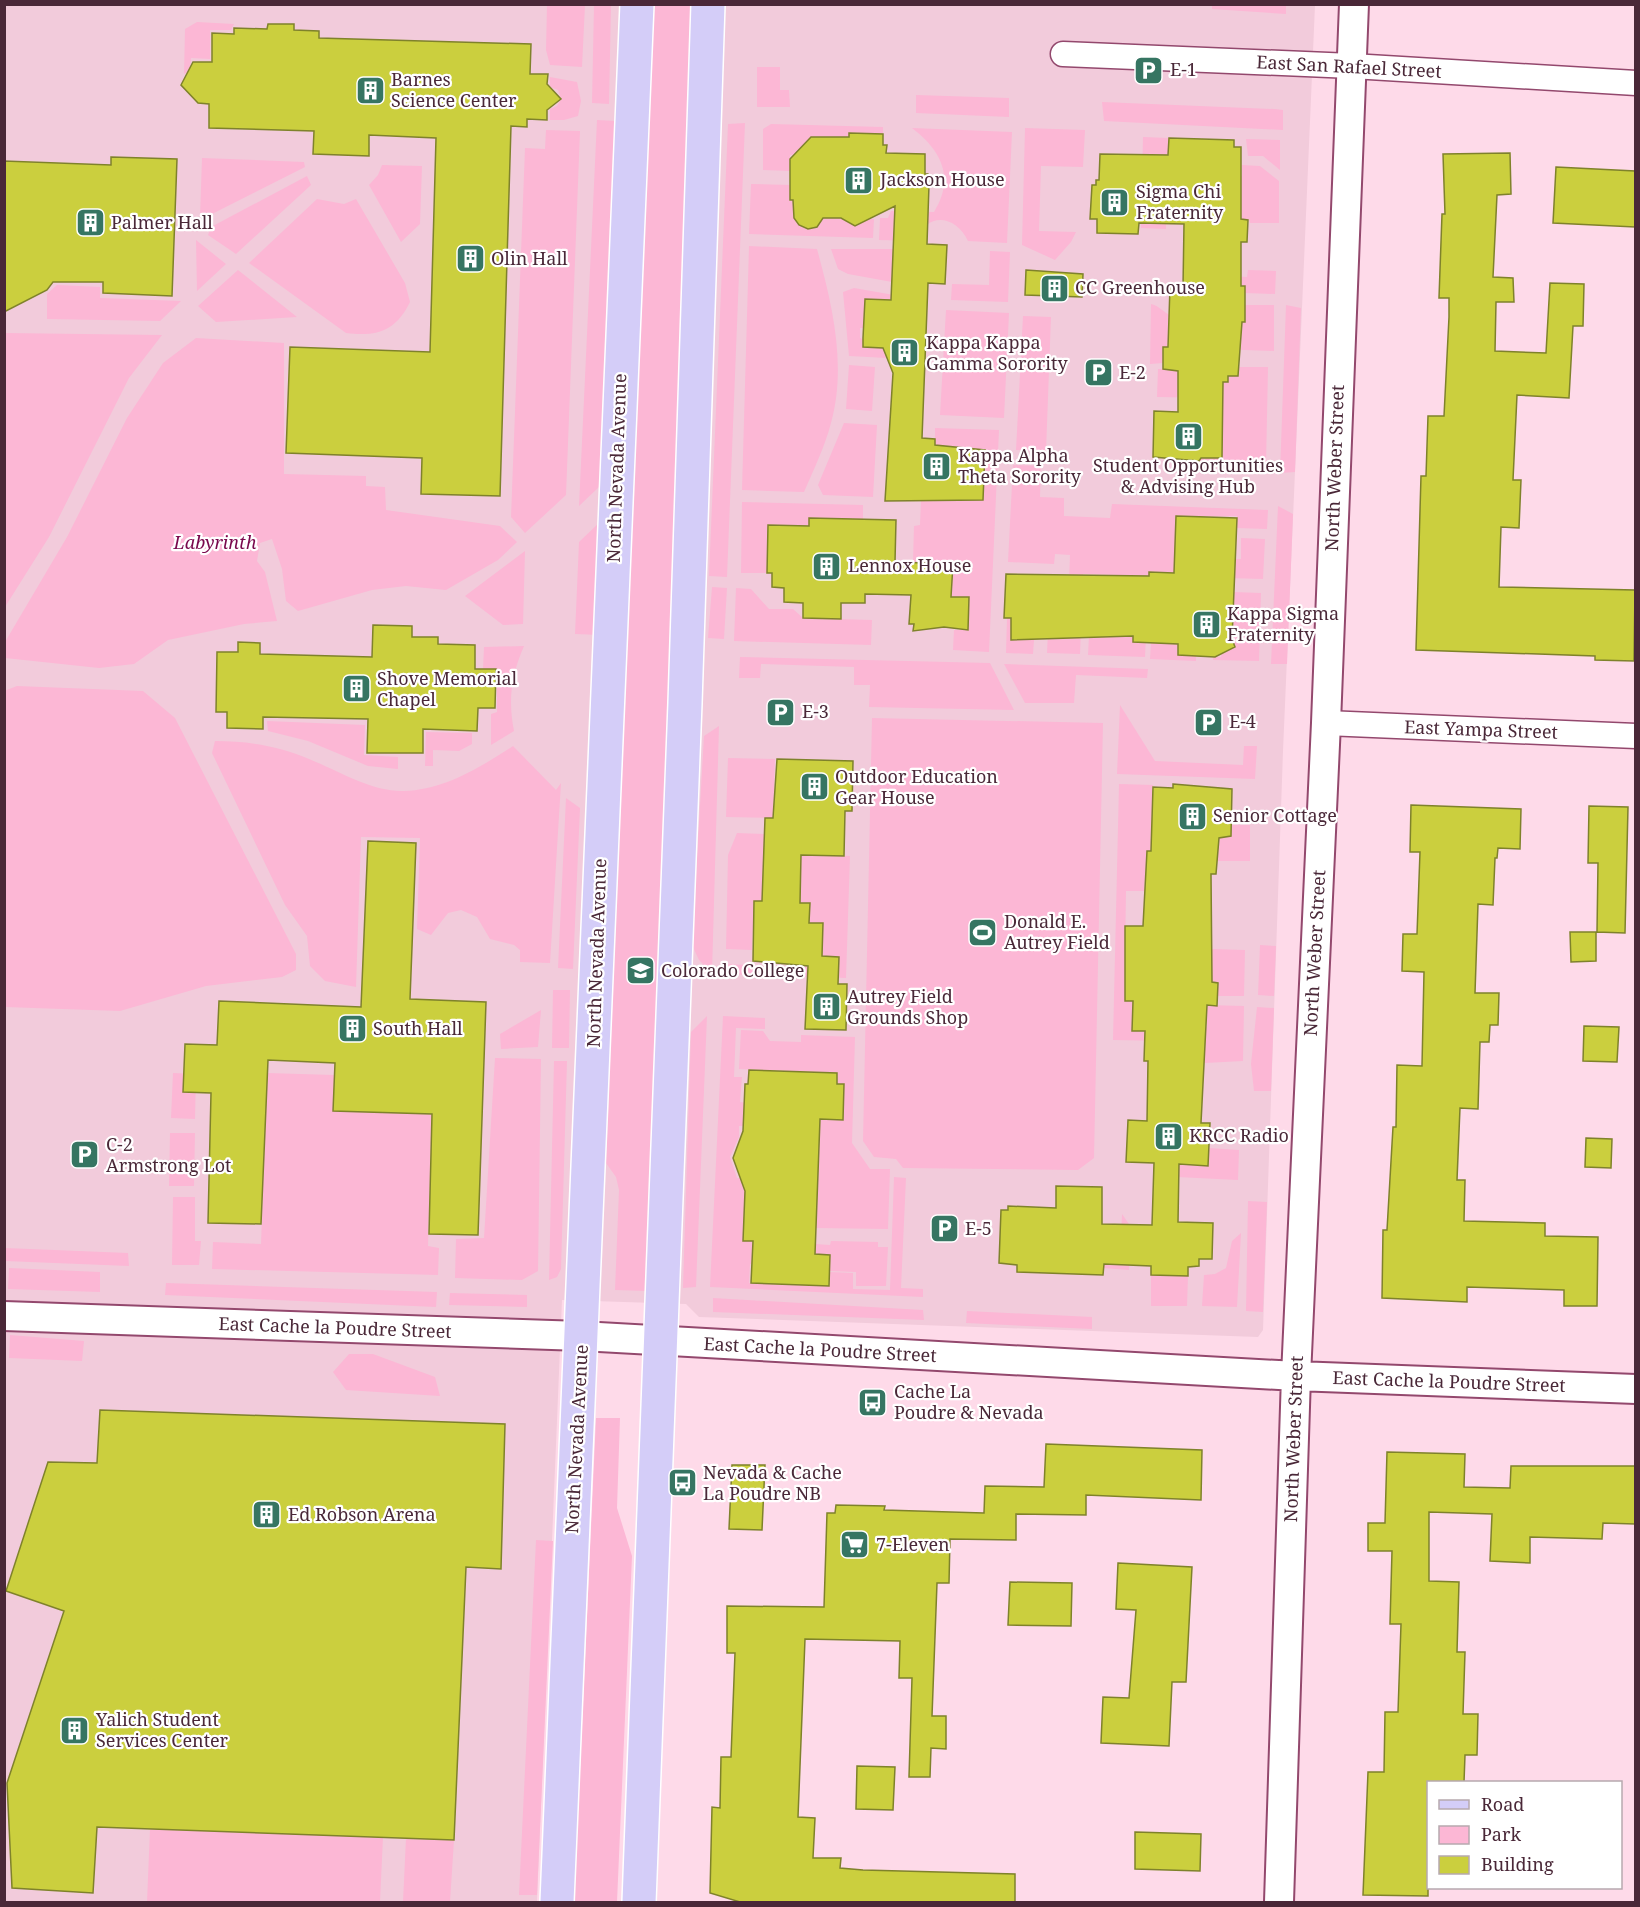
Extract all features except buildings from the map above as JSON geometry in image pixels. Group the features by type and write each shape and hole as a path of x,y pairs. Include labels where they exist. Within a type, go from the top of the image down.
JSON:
{"main road":[{"name":"North Nevada Avenue","path":"557,1902 637,4"},
{"path":"639,1902 662,1340 708,4"}],"street":[{"name":"North Weber Street","path":"1279,1902 1296,1376 1326,723 1354,4"},
{"name":"East San Rafael Street","path":"1063,54 1352,66 1635,83"},
{"name":"East Yampa Street","path":"1326,723 1635,736"},
{"name":"East Cache la Poudre Street","path":"4,1316 582,1336 1296,1376 1635,1389"}],"shaded area":[{"name":"Colorado College","path":"5,5 1315,5 1283,751 1263,1330 1258,1337 699,1317 686,1304 562,1300 537,1902 5,1902"}],"green space":[{"path":"547,5 585,5 582,67 550,65 546,50"},
{"path":"594,5 611,5 609,104 592,103"},
{"path":"653,5 695,5 647,1291 615,1290 619,1190 616,1177 606,1163"},
{"path":"1212,5 1286,5 1286,14 1212,9"},
{"path":"197,22 234,24 231,30 210,30 210,59 191,58 190,71 184,74 185,29"},
{"path":"757,67 780,67 780,90 789,90 790,107 757,107"},
{"path":"550,77 577,82 581,101 578,116 564,120 550,120 550,109 557,106 561,99 558,90 550,87"},
{"path":"916,95 1009,98 1009,117 916,113"},
{"path":"1102,102 1283,110 1283,130 1104,121"},
{"path":"597,120 616,121 600,486 579,506"},
{"path":"745,123 727,577 709,576 728,124"},
{"path":"771,124 883,127 883,134 849,133 849,143 811,137 804,144 804,154 790,155 790,171 763,170 763,129"},
{"path":"912,128 1012,132 1007,243 968,241 956,226 941,220 927,225 921,231 917,241 879,240 880,218 888,218 891,211 934,212 944,188 942,166 938,156"},
{"path":"1025,128 1085,130 1083,167 1041,166 1039,231 1076,232 1071,242 1055,260 1022,245"},
{"path":"546,130 580,131 566,495 525,533 511,517 525,148 545,149"},
{"path":"1143,137 1169,138 1168,180 1242,176 1242,165 1260,166 1279,181 1279,223 1250,223 1249,220 1241,219 1241,206 1166,205 1166,229 1141,228"},
{"path":"1246,139 1280,140 1280,170 1263,156 1248,156"},
{"path":"202,158 304,162 305,167 206,217 200,217"},
{"path":"382,165 422,166 420,224 401,242 369,185 378,175"},
{"path":"307,176 311,185 236,254 208,235 211,227"},
{"path":"751,184 790,185 800,200 794,218 804,227 817,227 823,218 846,218 849,223 857,225 863,219 874,219 873,238 749,234"},
{"path":"317,199 344,204 356,199 405,283 410,302 405,312 392,326 376,333 346,333 249,263"},
{"path":"196,240 226,264 197,291"},
{"path":"749,246 817,249 828,291 838,357 836,401 826,440 804,492 742,490"},
{"path":"831,249 893,249 892,282 848,274 838,269"},
{"path":"990,251 1010,252 1008,302 951,300 952,284 989,285"},
{"path":"238,270 297,317 216,322 198,306"},
{"path":"1248,270 1276,271 1275,294 1245,293 1245,286 1232,286 1232,276 1247,277"},
{"path":"57,285 100,287 100,298 181,301 160,321 47,319 47,294"},
{"path":"854,288 928,301 865,299 864,328 860,328 860,338 883,348 887,358 849,356 843,292"},
{"path":"1151,304 1181,319 1245,322 1245,305 1274,305 1274,351 1163,347 1163,363 1150,364"},
{"path":"1286,305 1301,308 1295,472 1280,473"},
{"path":"946,310 1009,313 1004,418 940,415"},
{"path":"1023,316 1051,317 1046,451 1016,450"},
{"path":"5,333 162,335 129,378 49,537 5,607"},
{"name":"Labyrinth","path":"196,338 284,343 284,474 366,476 366,486 385,487 386,510 500,526 517,542 498,560 446,590 406,586 372,590 298,611 286,601 282,569 272,539 260,543 257,561 265,572 277,621 244,624 168,640 134,664 99,668 5,658 5,642 67,537 127,418 163,363"},
{"path":"849,365 875,367 872,411 846,409"},
{"path":"1238,367 1268,367 1266,465 1172,463 1166,457 1198,461 1211,398 1157,397 1158,369 1178,369 1228,381 1228,376"},
{"path":"844,423 877,425 873,497 823,495 818,485"},
{"path":"935,428 999,430 989,652 953,650 954,630 968,630 969,598 951,597 953,564 913,562 914,526 920,525 921,500 954,501 957,447 935,445"},
{"path":"1013,465 1041,466 1040,497 1064,498 1064,516 1110,518 1112,504 1268,510 1267,529 1237,528 1237,516 1176,517 1175,541 1231,559 1241,559 1241,538 1265,539 1263,579 1194,577 1181,585 1178,654 1196,656 1196,661 1150,659 1151,643 1169,612 1170,573 1149,572 1145,657 1088,655 1089,636 1118,575 1083,574 1080,654 1047,653 1050,590 1069,581 1070,555 1055,554 1054,564 1008,562"},
{"path":"742,502 863,505 863,530 845,519 810,518 809,526 768,525 767,573 741,573"},
{"path":"1278,506 1293,514 1287,664 1271,664"},
{"path":"602,520 600,635 575,634 579,542"},
{"path":"525,551 523,624 503,625 465,596"},
{"path":"712,587 727,588 724,639 708,638"},
{"path":"736,588 751,589 769,609 793,609 803,618 872,620 871,645 734,641"},
{"path":"1233,592 1261,593 1259,661 1213,660 1213,657 1221,657 1222,651 1233,648"},
{"path":"1007,618 1011,618 1011,639 1034,640 1033,654 1006,653"},
{"path":"524,646 512,688 511,709 514,731 491,745 491,714 497,712 497,669 483,669 484,647"},
{"path":"740,657 990,663 1014,710 869,707 870,685 854,685 854,667 761,664 760,678 739,678"},
{"path":"1004,664 1148,669 1147,678 1076,675 1074,703 1025,703"},
{"path":"17,686 143,691 175,718 296,954 296,970 282,977 206,986 120,1011 5,1007 4,691"},
{"path":"1120,705 1155,761 1243,765 1244,746 1257,746 1255,779 1117,774"},
{"name":"Donald E. Autrey Field","path":"872,718 1103,723 1094,1158 1078,1170 903,1168 896,1159 874,1157 863,1141"},
{"path":"267,721 365,725 364,755 398,757 398,769 368,766 308,741 268,731"},
{"path":"719,726 712,973 699,960 692,945 704,736"},
{"path":"426,732 472,733 472,744 459,751 433,750 433,766 425,766"},
{"path":"215,741 251,743 298,754 356,780 380,788 404,791 419,790 448,782 488,762 513,746 556,790 561,783 550,963 520,962 520,950 514,945 490,939 477,917 461,910 448,913 431,935 417,929 420,838 361,837 356,987 325,981 310,966 307,936 285,905 212,753"},
{"path":"728,758 775,759 773,818 726,817"},
{"path":"1119,784 1153,785 1152,822 1158,836 1223,838 1231,835 1231,825 1250,825 1250,861 1218,861 1218,850 1147,851 1147,869 1156,877 1145,877 1144,891 1126,891 1125,955 1212,958 1212,949 1245,950 1244,996 1217,996 1217,983 1167,981 1125,988 1125,1001 1133,1001 1132,1031 1207,1027 1207,1005 1244,1006 1243,1061 1205,1063 1205,1046 1168,1045 1167,1041 1113,1040"},
{"path":"566,798 580,808 573,969 558,968"},
{"path":"737,833 764,834 764,859 801,874 801,855 850,856 846,978 721,974 721,964 839,968 839,957 822,956 823,924 809,923 810,903 754,901 752,950 726,949 728,855"},
{"path":"1260,945 1276,946 1274,996 1258,995"},
{"path":"553,990 570,990 569,1048 552,1048"},
{"path":"1257,1007 1274,1008 1271,1091 1254,1091 1251,1064"},
{"path":"541,1010 538,1047 501,1049 500,1034"},
{"path":"707,1016 696,1287 683,1288 691,1032"},
{"path":"723,1016 765,1018 765,1029 736,1028 734,1077 742,1077 740,1102 747,1103 746,1126 739,1126 739,1137 730,1157 737,1178 747,1179 744,1240 752,1241 753,1247 765,1264 750,1264 749,1283 828,1286 829,1272 853,1273 853,1289 890,1290 894,1177 906,1178 901,1288 923,1289 923,1297 710,1287"},
{"path":"741,1030 763,1031 770,1041 801,1042 801,1035 855,1037 852,1143 870,1169 890,1169 888,1229 815,1228 820,1119 843,1119 844,1084 837,1084 837,1073 739,1069"},
{"path":"495,1058 541,1059 538,1271 522,1280 455,1278 456,1239 484,1238"},
{"path":"554,1061 567,1061 561,1269 557,1277 549,1280"},
{"path":"173,1073 196,1074 195,1119 171,1118"},
{"path":"267,1073 334,1075 334,1111 432,1114 428,1246 439,1248 438,1275 212,1269 213,1242 261,1244"},
{"path":"170,1133 195,1133 194,1186 169,1186"},
{"path":"1209,1148 1239,1150 1238,1180 1177,1177 1178,1164 1208,1166"},
{"path":"173,1197 195,1197 195,1241 201,1241 199,1265 172,1265"},
{"path":"1248,1201 1267,1202 1263,1312 1246,1311"},
{"path":"1122,1214 1131,1227 1129,1270 1103,1268 1104,1264 1120,1264"},
{"path":"1241,1233 1237,1307 1202,1306 1204,1275 1215,1274 1226,1268 1232,1241"},
{"path":"831,1241 878,1242 878,1247 888,1247 886,1286 856,1286 856,1272 830,1271 830,1255 814,1254 815,1244 830,1245"},
{"path":"5,1248 128,1253 129,1266 5,1261"},
{"path":"9,1268 100,1272 100,1292 8,1289"},
{"path":"1151,1275 1188,1276 1187,1306 1151,1306"},
{"path":"166,1283 437,1292 436,1307 165,1295"},
{"path":"450,1293 527,1295 527,1307 449,1305"},
{"path":"713,1298 923,1310 924,1320 713,1312"},
{"path":"967,1311 1092,1317 1092,1329 966,1323"},
{"path":"10,1335 84,1341 82,1361 9,1358"},
{"path":"349,1354 373,1354 435,1377 440,1396 346,1390 333,1372"},
{"path":"596,1418 620,1418 617,1508 632,1556 617,1902 574,1902"},
{"path":"536,1540 553,1541 537,1895 519,1895"},
{"path":"150,1829 383,1837 380,1902 147,1902"},
{"path":"406,1838 454,1840 450,1902 403,1902"}],"place":[{"name":"E-1","path":"1149,70"},
{"name":"Barnes Science Center","path":"370,90"},
{"name":"Jackson House","path":"859,180"},
{"name":"Sigma Chi Fraternity","path":"1115,202"},
{"name":"Palmer Hall","path":"90,223"},
{"name":"Olin Hall","path":"470,259"},
{"name":"CC Greenhouse","path":"1054,288"},
{"name":"Kappa Kappa Gamma Sorority","path":"905,353"},
{"name":"E-2","path":"1098,373"},
{"name":"Student Opportunities & Advising Hub","path":"1188,437"},
{"name":"Kappa Alpha Theta Sorority","path":"937,466"},
{"name":"Lennox House","path":"827,566"},
{"name":"Kappa Sigma Fraternity","path":"1206,624"},
{"name":"Shove Memorial Chapel","path":"356,689"},
{"name":"E-3","path":"781,712"},
{"name":"E-4","path":"1208,722"},
{"name":"Outdoor Education Gear House","path":"814,787"},
{"name":"Senior Cottage","path":"1192,816"},
{"name":"Donald E. Autrey Field","path":"983,932"},
{"name":"Colorado College","path":"640,971"},
{"name":"Autrey Field Grounds Shop","path":"826,1007"},
{"name":"South Hall","path":"352,1029"},
{"name":"KRCC Radio","path":"1168,1136"},
{"name":"C-2 Armstrong Lot","path":"85,1155"},
{"name":"E-5","path":"944,1229"},
{"name":"Cache La Poudre & Nevada","path":"873,1402"},
{"name":"Nevada & Cache La Poudre NB","path":"682,1483"},
{"name":"Ed Robson Arena","path":"267,1515"},
{"name":"7-Eleven","path":"855,1545"},
{"name":"Yalich Student Services Center","path":"75,1730"}]}
